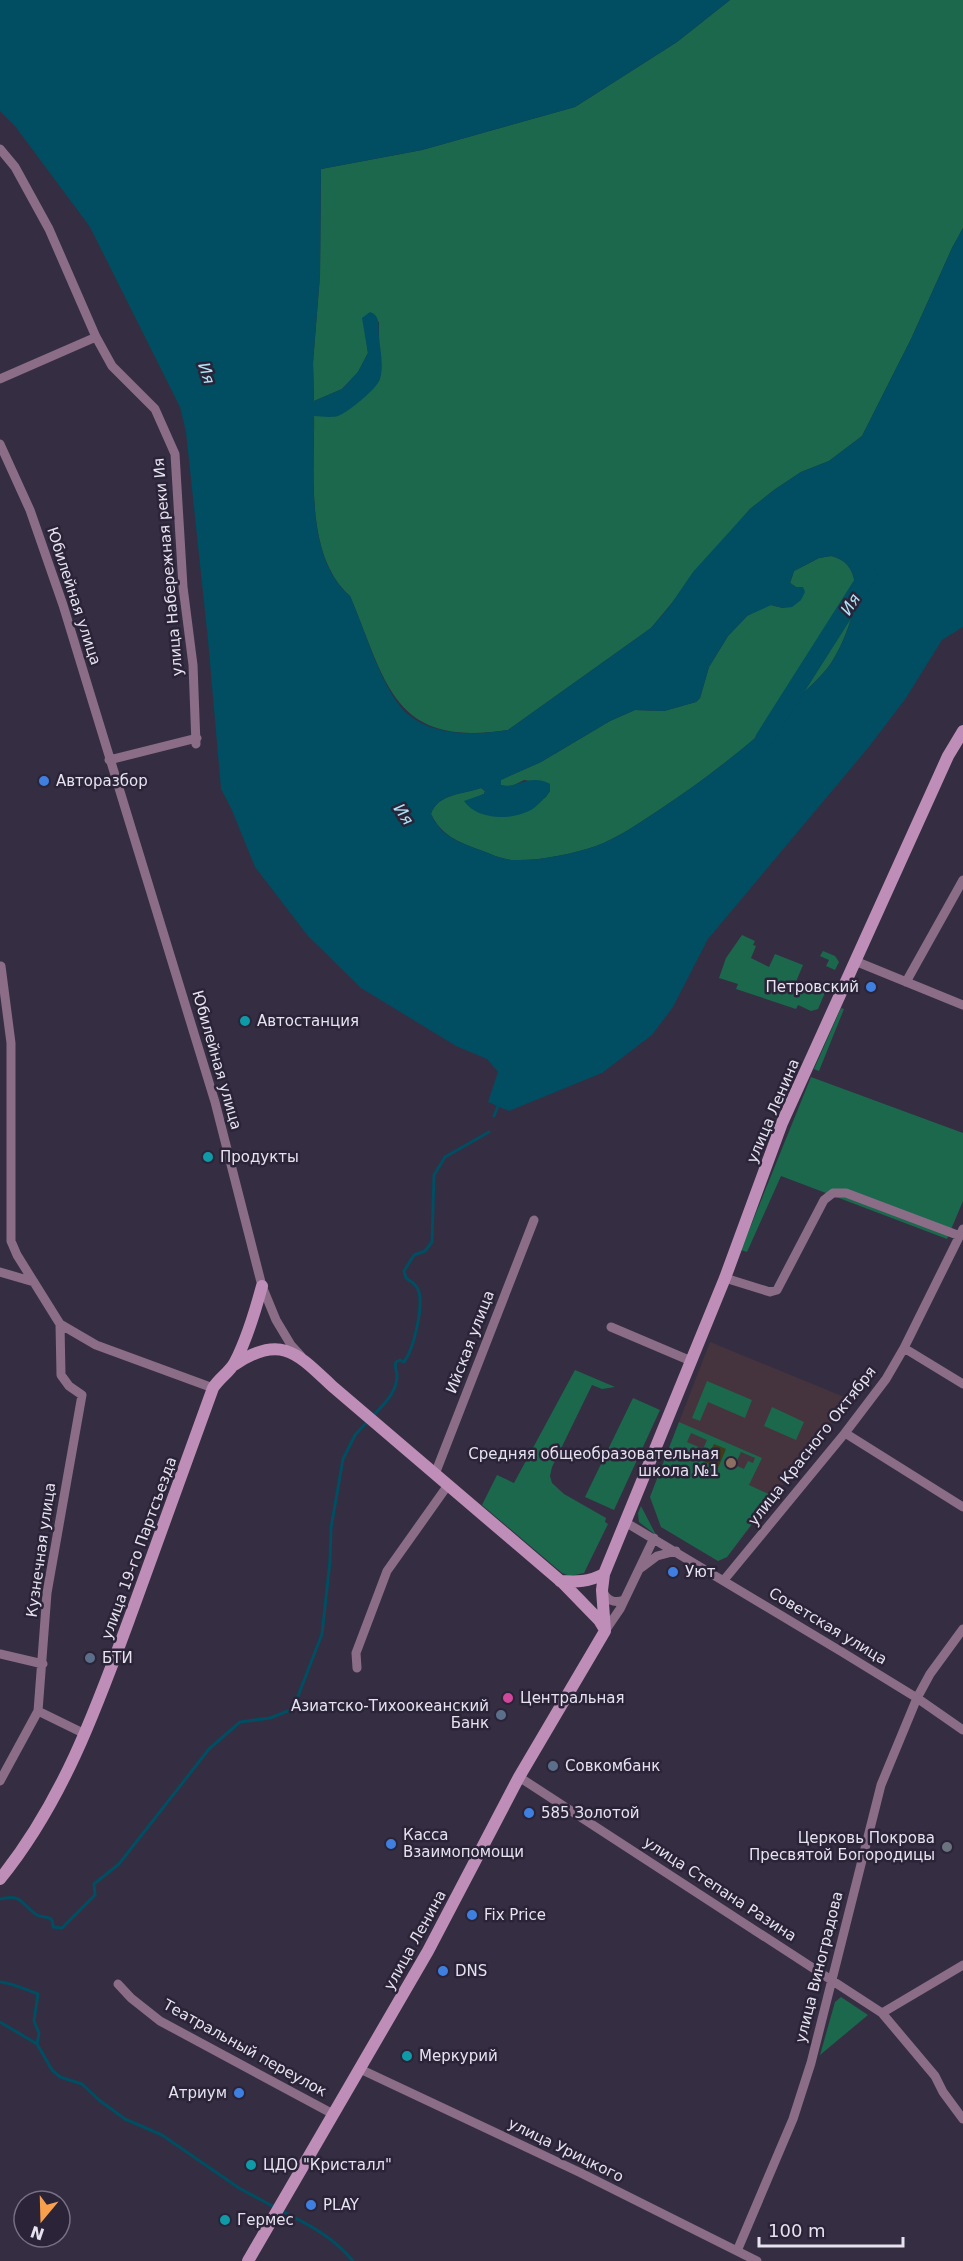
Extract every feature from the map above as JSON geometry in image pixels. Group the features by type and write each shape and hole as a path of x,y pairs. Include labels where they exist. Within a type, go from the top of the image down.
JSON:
{"main road":[{"name":"улица Ленина","path":"253,2258 333,2114 428,1951 519,1777 605,1631 602,1590 604,1574 725,1278 782,1123 948,756 963,731"},
{"name":"улица 19-го Партсъезда","path":"0,1879 22,1850 44,1814 85,1734 213,1388 219,1378 234,1365 255,1313 262,1286"},
{"path":"234,1365 256,1353 277,1349 292,1352 305,1360"},
{"name":"Юбилейная улица","path":"305,1360 560,1581 599,1620 605,1631"},
{"path":"560,1581 580,1583 591,1581 604,1574"}],"street":[{"name":"улица Набережная реки Ия","path":"0,149 15,167 49,230 96,337 112,366 155,409 174,454 180,554 193,665 196,741 109,760"},
{"path":"0,379 96,337"},
{"name":"Юбилейная улица","path":"0,444 41,537 215,1102 262,1286 280,1329 305,1360"},
{"path":"906,982 963,880"},
{"path":"855,962 963,1005"},
{"path":"1,966 11,1043 5,1088 11,1241 17,1255 60,1324 96,1345 213,1388"},
{"path":"725,1278 770,1292 777,1290 824,1200 832,1193 846,1193 961,1233"},
{"name":"Ийская улица","path":"435,1474 534,1220"},
{"name":"улица Красного Октября","path":"724,1580 845,1433 886,1379 904,1348 961,1233"},
{"path":"0,1272 34,1282"},
{"name":"Кузнечная улица","path":"0,1781 38,1711 47,1593 82,1395 69,1386 61,1375 60,1324"},
{"path":"611,1327 691,1361"},
{"path":"904,1348 963,1384"},
{"path":"845,1433 963,1507"},
{"path":"357,1668 356,1653 387,1571 448,1485"},
{"name":"Советская улица","path":"627,1517 640,1530 917,1698 963,1730"},
{"path":"605,1631 624,1600 654,1538"},
{"path":"640,1569 657,1556 676,1551"},
{"path":"602,1590 605,1597 611,1600 618,1603 624,1600"},
{"name":"улица Виноградова","path":"736,2251 793,2119 811,2063 881,1785 917,1698 930,1674 963,1629"},
{"path":"0,1654 43,1664"},
{"path":"38,1711 85,1734"},
{"name":"улица Степана Разина","path":"519,1777 882,2013 935,2076 943,2092 963,2119"},
{"path":"882,2013 963,1965"},
{"name":"Театральный переулок","path":"118,1984 131,1998 160,2021 333,2114"},
{"name":"улица Урицкого","path":"360,2069 757,2261"}],"shaded area":[{"name":"Средняя общеобразовательная школа №1","path":"710,1342 849,1399 727,1557 718,1561 661,1527 650,1497"}],"green space":[{"path":"730,0 963,0 963,228 862,436 829,461 801,472 750,509 651,628 508,730 470,733 440,729 417,719 400,703 386,682 350,596 335,579 325,558 319,536 315,511 314,416 338,416 379,335 379,322 363,318 368,353 358,372 342,389 314,401 313,363 320,275 321,169 422,150 575,107 677,42"},
{"path":"831,556 845,563 853,574 855,589 850,623 829,666 746,746 659,810 620,835 596,846 577,852 524,860 502,858 464,844 445,833 435,821 431,814 439,802 481,788 485,791 484,794 464,802 545,798 550,791 550,784 524,780 510,787 500,785 500,780 541,762 610,721 635,710 664,711 696,702 700,698 709,667 728,636 747,616 762,607 771,605 783,608 796,587 790,583 794,571 819,558"},
{"path":"742,935 755,941 753,945 756,946 751,958 769,967 775,954 803,965 795,984 815,990 818,984 827,988 818,1009 811,1011 798,1005 796,1009 736,989 738,984 719,978 726,958"},
{"path":"823,951 835,956 839,962 835,970 826,966 829,960 820,956"},
{"path":"841,1008 844,1009 819,1071 814,1069"},
{"path":"811,1077 963,1133 963,1201 947,1239 781,1176 747,1252 741,1250"},
{"path":"575,1370 615,1387 602,1389 592,1385 552,1467 550,1476 552,1483 564,1494 606,1518 605,1522 608,1524 584,1573 570,1576 562,1573 482,1505 497,1475 514,1483"},
{"path":"707,1381 752,1400 745,1418 708,1402 700,1421 692,1418"},
{"path":"633,1398 660,1410 614,1510 585,1497"},
{"path":"772,1407 804,1422 796,1440 764,1426"},
{"path":"679,1422 762,1458 749,1485 773,1496 727,1557 718,1561 661,1527 650,1497","holes":["691,1433 707,1440 703,1449 687,1442","741,1452 755,1458 753,1463 748,1461 744,1469 735,1465"]},
{"path":"641,1506 656,1535 639,1522 638,1513"},
{"path":"841,1997 868,2015 820,2055 835,2002"}],"sand":[{"path":"714,1444 726,1449 718,1468 705,1462"}],"water":[{"path":"0,0 730,0 677,42 575,107 422,150 321,169 320,275 313,363 314,401 342,389 358,372 368,353 362,318 370,312 376,316 378,322 382,368 378,383 348,410 335,417 314,416 315,512 319,536 325,559 335,579 350,596 377,664 397,702 419,722 433,728 463,733 508,730 651,628 669,607 693,572 750,509 801,472 829,461 862,436 963,228 963,627 942,640 906,698 868,748 708,939 673,1007 652,1035 602,1073 509,1111 488,1102 498,1072 487,1059 456,1046 361,988 308,936 255,867 221,789 186,432 180,407 90,227 15,126 0,111","holes":["831,556 845,563 853,574 854,605 850,623 829,666 746,746 695,785 636,825 612,839 587,849 545,858 515,860 506,859 457,841 435,822 431,814 439,802 481,788 485,791 484,794 464,801 478,812 507,817 534,808 550,791 550,784 536,780 507,786 501,785 501,780 541,762 610,721 635,710 664,711 696,702 700,698 709,667 728,636 747,616 771,605 783,608 792,607 801,600 805,592 803,587 796,587 790,583 794,571 819,558"]}],"waterway":[{"name":"Ия","path":"764,739 868,575"},
{"path":"494,1116 498,1106"},
{"path":"372,1417 392,1394 397,1376 396,1362 400,1360 404,1362 414,1338 419,1318 419,1292 416,1286 406,1278 404,1271 414,1255 425,1251 432,1242 434,1175 445,1157 489,1132"},
{"path":"0,1899 18,1899 37,1915 52,1920 53,1927 62,1928 95,1895 94,1884 119,1864 209,1749 240,1722 270,1718 293,1709 322,1634 331,1528 343,1459 355,1435 367,1422"},
{"path":"0,1982 38,1994 34,2021 39,2033 37,2044 52,2070 60,2077 82,2084 125,2119 162,2135 239,2188 276,2208"},
{"path":"0,2022 37,2044"},
{"path":"282,2211 329,2238 353,2261"}],"place":[{"name":"Авторазбор","path":"44,781"},
{"name":"Петровский","path":"871,987"},
{"name":"Автостанция","path":"245,1021"},
{"name":"Продукты","path":"208,1157"},
{"name":"Средняя общеобразовательная школа №1","path":"731,1463"},
{"name":"Уют","path":"673,1572"},
{"name":"БТИ","path":"90,1658"},
{"name":"Центральная","path":"508,1698"},
{"name":"Азиатско-Тихоокеанский Банк","path":"501,1715"},
{"name":"Совкомбанк","path":"553,1766"},
{"name":"585 Золотой","path":"529,1813"},
{"name":"Касса Взаимопомощи","path":"391,1844"},
{"name":"Церковь Покрова Пресвятой Богородицы","path":"947,1847"},
{"name":"Fix Price","path":"472,1915"},
{"name":"DNS","path":"443,1971"},
{"name":"Меркурий","path":"407,2056"},
{"name":"Атриум","path":"239,2093"},
{"name":"ЦДО \"Кристалл\"","path":"251,2165"},
{"name":"PLAY","path":"311,2205"},
{"name":"Гермес","path":"225,2220"}]}
